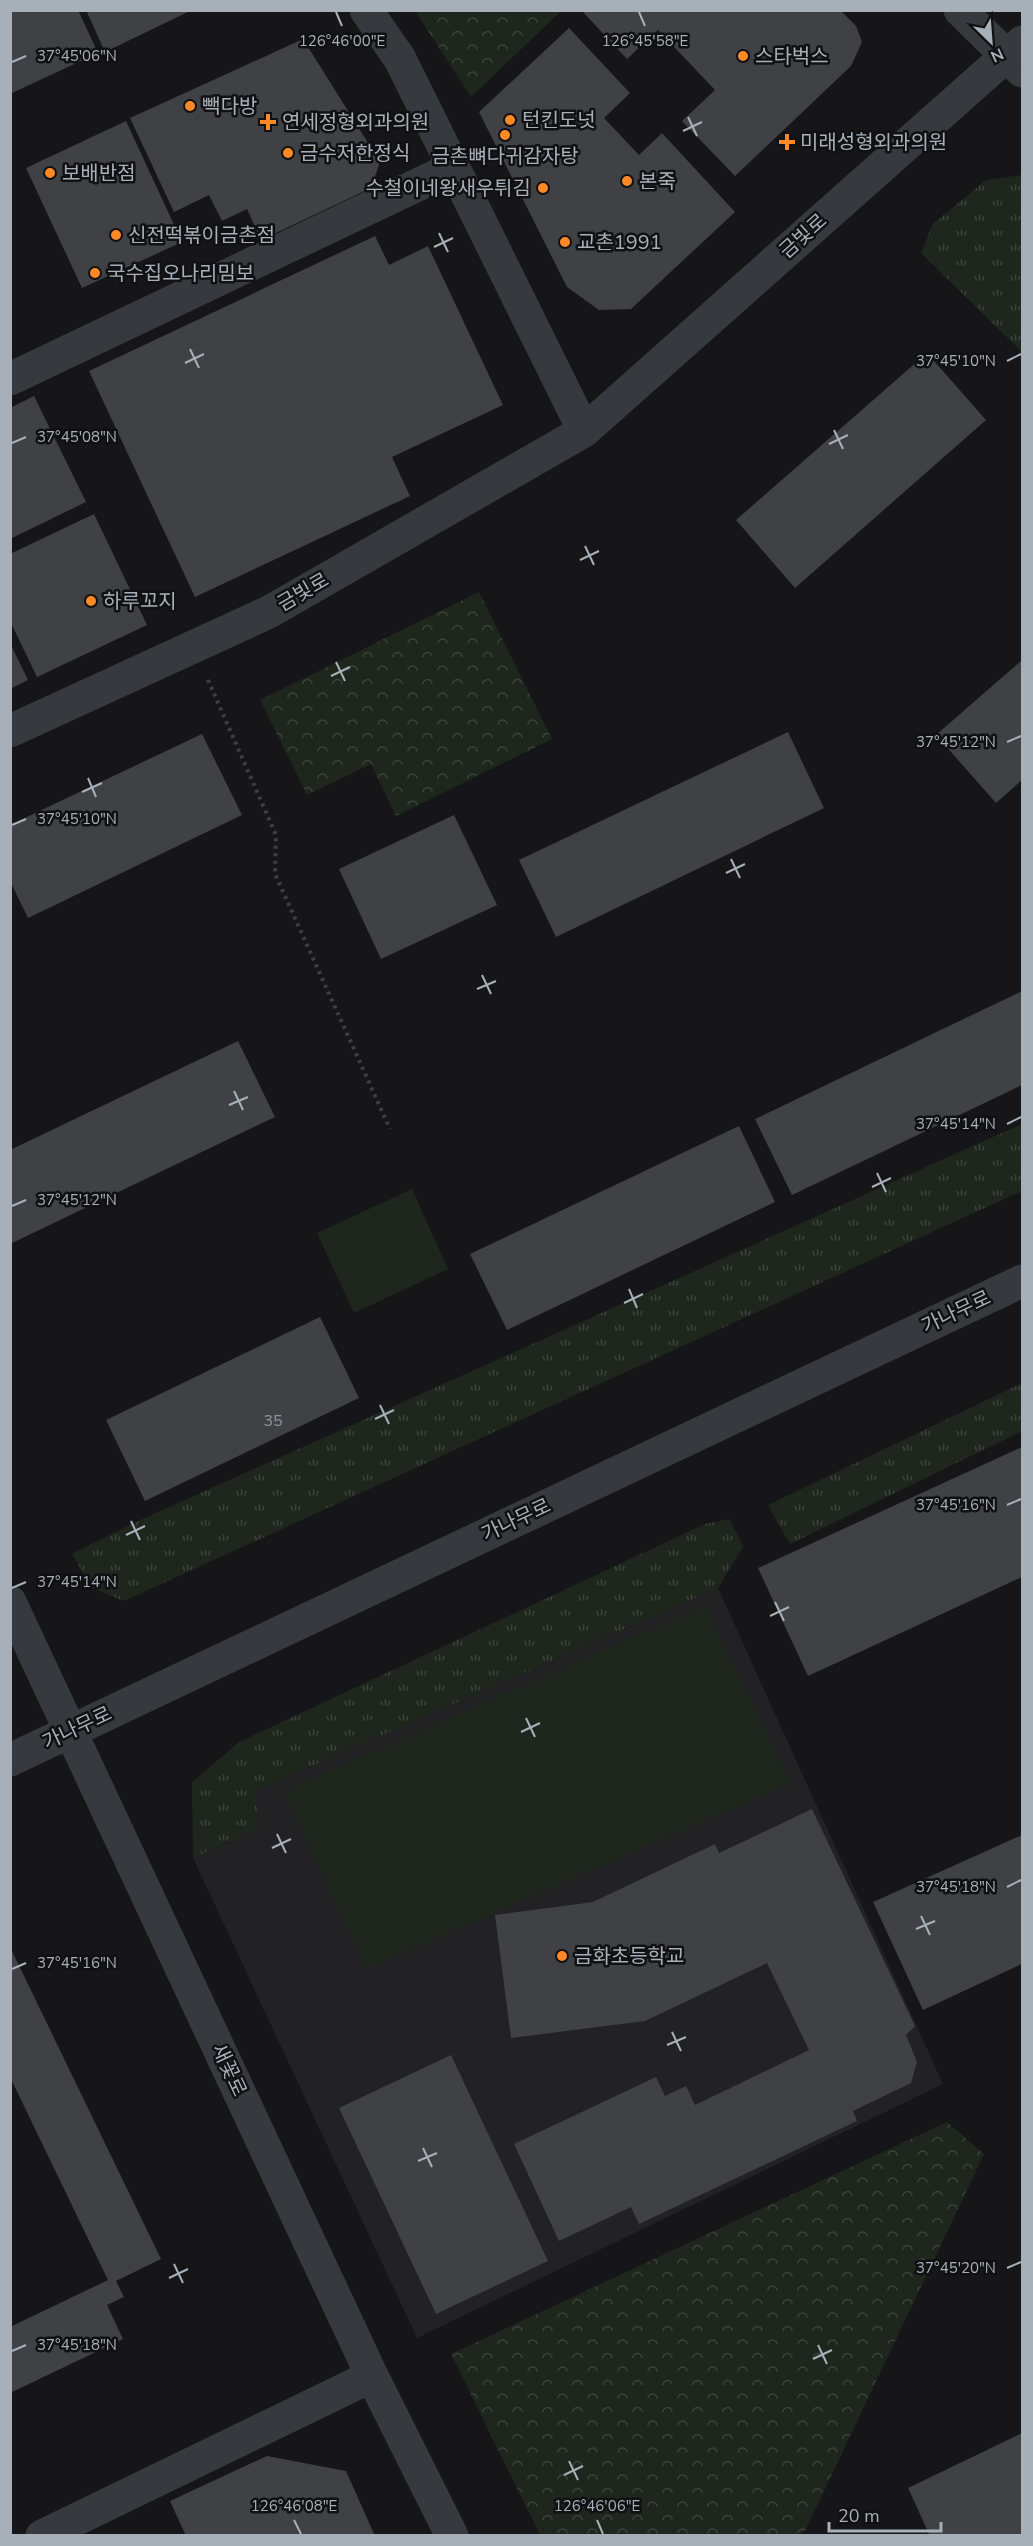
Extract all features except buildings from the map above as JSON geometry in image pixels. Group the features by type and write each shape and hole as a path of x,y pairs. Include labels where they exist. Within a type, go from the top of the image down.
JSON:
{"street":[{"path":"366,10 400,59 584,430"},
{"path":"960,10 1017,56"},
{"name":"금빛로","path":"10,731 269,612 584,430 1017,56"},
{"path":"10,379 453,168"},
{"name":"가나무로","path":"10,1760 1023,1281"},
{"name":"새꽃로","path":"10,1602 372,2376 452,2535"},
{"path":"42,2535 372,2376"}],"path":[{"path":"194,647 276,835 275,874 390,1129"}],"shaded area":[{"name":"금화초등학교","path":"718,1588 943,2084 417,2338 193,1858 259,1829 255,1791"}],"green space":[{"path":"415,11 561,11 471,97"},
{"path":"1022,175 1022,352 921,253 933,224 986,180"},
{"path":"479,592 552,739 396,816 371,764 307,795 260,700"},
{"path":"1022,1124 1022,1191 124,1601 92,1588 72,1554 136,1522"},
{"path":"412,1189 448,1269 354,1313 317,1233"},
{"path":"1022,1383 1022,1431 790,1544 768,1505"},
{"path":"730,1519 743,1547 718,1588 255,1791 259,1829 193,1858 192,1782 239,1742 705,1524"},
{"path":"705,1605 791,1783 366,1969 283,1791"},
{"path":"947,2122 984,2154 805,2531 795,2536 540,2535 451,2354"}],"place":[{"name":"스타벅스","path":"743,56"},
{"name":"빽다방","path":"190,106"},
{"name":"턴킨도넛","path":"510,120"},
{"name":"연세정형외과의원","path":"268,122"},
{"name":"금촌뼈다귀감자탕","path":"505,135"},
{"name":"미래성형외과의원","path":"787,142"},
{"name":"금수저한정식","path":"288,153"},
{"name":"보배반점","path":"50,173"},
{"name":"본죽","path":"627,181"},
{"name":"수철이네왕새우튀김","path":"543,188"},
{"name":"신전떡볶이금촌점","path":"116,235"},
{"name":"교촌1991","path":"565,242"},
{"name":"국수집오나리밈보","path":"95,273"},
{"name":"하루꼬지","path":"91,601"},
{"name":"금화초등학교","path":"562,1956"}]}
